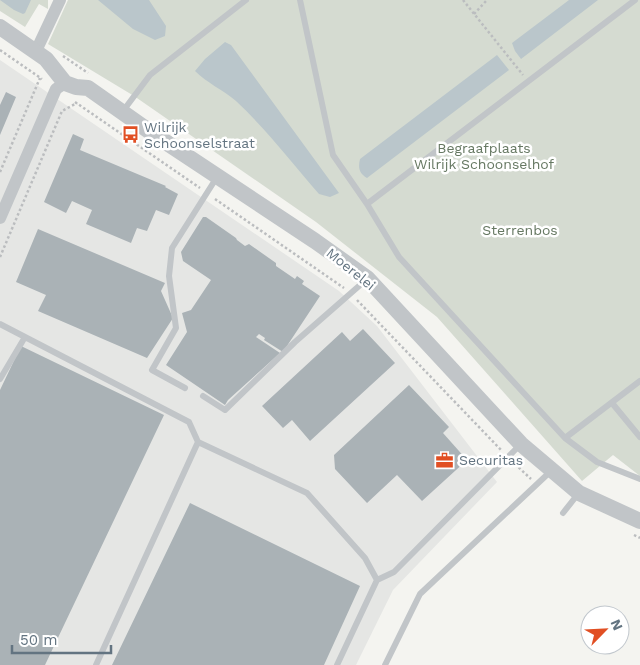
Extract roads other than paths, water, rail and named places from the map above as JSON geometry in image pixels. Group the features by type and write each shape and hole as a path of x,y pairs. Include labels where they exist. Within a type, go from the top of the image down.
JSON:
{"street":[{"path":"36,51 60,0"},
{"path":"0,27 46,59 60,86 0,218"},
{"name":"Moerelei","path":"60,86 88,88 367,278 521,444 579,494 636,527"}],"lane":[{"path":"122,112 150,75 246,0"},
{"path":"300,0 333,155 367,204 399,257 565,438 597,462 640,480"},
{"path":"367,204 634,0"},
{"path":"185,388 152,370 176,328 169,276 172,248 217,176"},
{"path":"203,396 225,410 295,342 367,278"},
{"path":"0,324 188,422 198,442 307,493 366,558 377,580"},
{"path":"0,380 25,337"},
{"path":"565,438 640,381"},
{"path":"612,403 640,438"},
{"path":"96,665 198,442"},
{"path":"337,665 377,580 394,572 521,444"},
{"path":"385,665 420,594 552,470"},
{"path":"563,512 579,494"}],"place":[{"name":"Wilrijk Schoonselstraat","path":"130,135"},
{"name":"Securitas","path":"445,460"}],"park label":[{"name":"Begraafplaats Wilrijk Schoonselhof","path":"484,156"},
{"name":"Sterrenbos","path":"520,230"}]}
